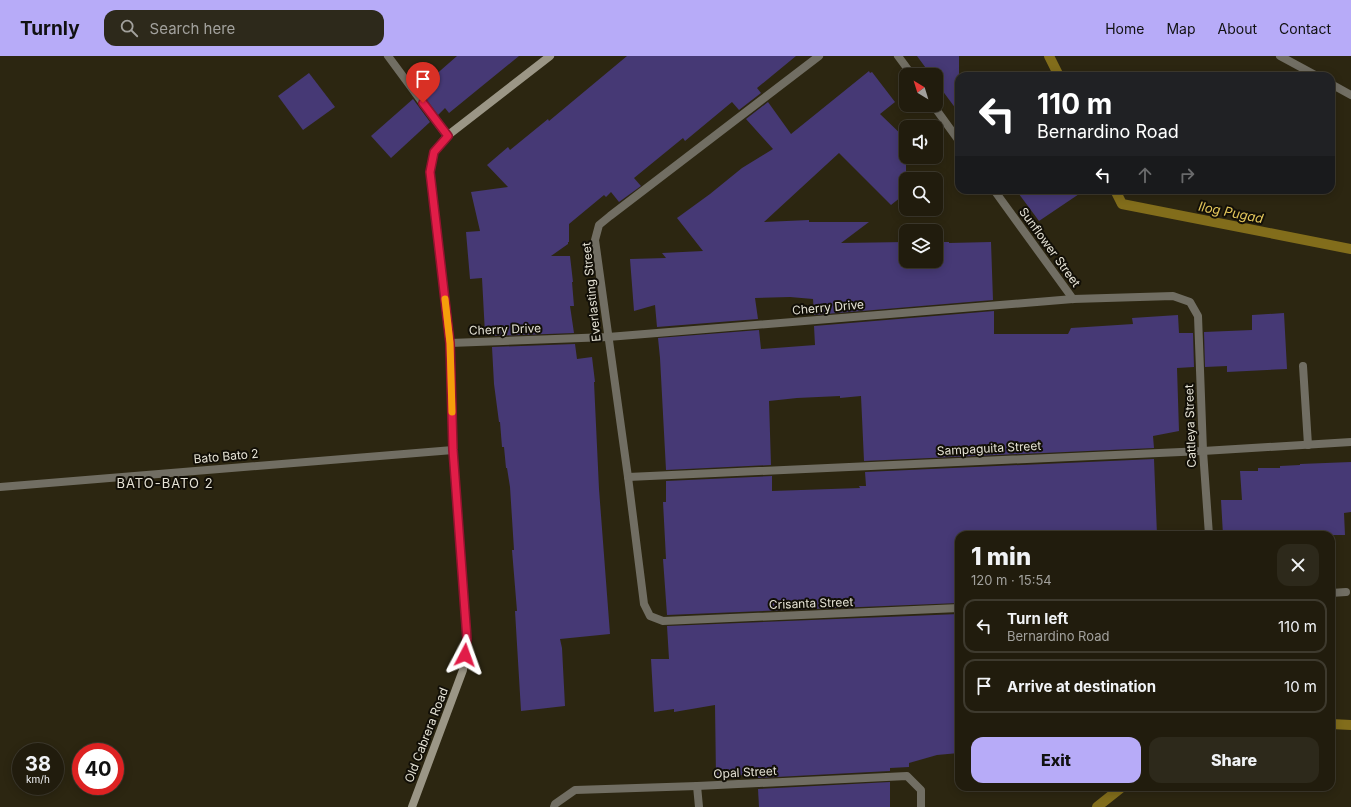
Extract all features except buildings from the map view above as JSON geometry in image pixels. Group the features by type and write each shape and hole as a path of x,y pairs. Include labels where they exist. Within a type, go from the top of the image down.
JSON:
{"street":[{"path":"388,56 448,136"},
{"name":"Old Cabrera Road","path":"412,807 463,670 467,639 453,450 450,343 430,172 434,152 448,136 550,56"},
{"name":"Everlasting Street","path":"663,621 650,616 644,604 595,240 600,225 610,216 819,56"},
{"path":"898,56 907,68"},
{"path":"1280,56 1310,72"},
{"path":"1335,86 1351,95"},
{"path":"938,112 955,135"},
{"name":"Sunflower Street","path":"997,194 1073,299"},
{"name":"Cherry Drive","path":"450,343 608,337 1073,299 1173,296 1190,302 1198,316"},
{"name":"Cattleya Street","path":"1198,316 1202,450 1209,531"},
{"path":"1303,366 1308,445"},
{"name":"Sampaguita Street","path":"628,477 1351,442"},
{"name":"Bato Bato 2","path":"0,487 453,450"},
{"path":"1335,593 1346,592"},
{"name":"Crisanta Street","path":"663,621 955,608"},
{"name":"Opal Street","path":"554,807 555,804 575,790 907,776 921,790 921,807"},
{"path":"697,786 699,807"}],"waterway":[{"name":"Ilog Pugad","path":"1049,56 1057,72"},
{"name":"Ilog Pugad","path":"1117,194 1122,204 1351,249"},
{"name":"Ilog Pugad","path":"1335,724 1351,725"},
{"name":"Ilog Pugad","path":"1097,807 1117,791"}],"slow traffic":[{"path":"445,299 450,343 452,412"}],"district":[{"name":"BATO-BATO 2","path":"165,483"}],"route":[{"path":"423,103 448,136 434,152 430,172 450,343 453,450 467,639 465,655"}]}
